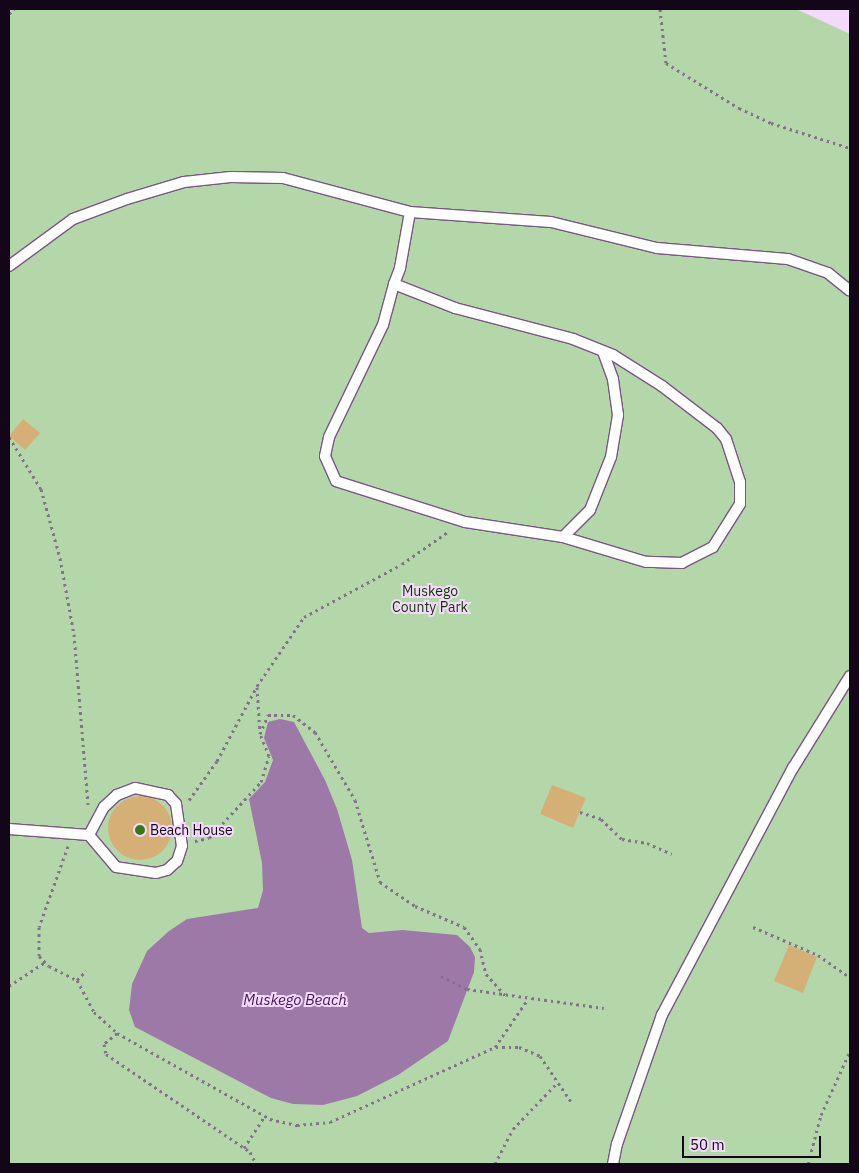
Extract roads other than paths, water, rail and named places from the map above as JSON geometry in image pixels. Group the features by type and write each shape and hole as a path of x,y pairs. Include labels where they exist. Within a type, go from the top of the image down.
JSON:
{"lane":[{"path":"9,266 72,219 184,182 231,177 283,178 410,212 551,222 657,248 788,259 828,274 850,291"},
{"path":"394,284 455,308 573,339 603,352 662,386 717,428 726,439 740,482 740,504 713,547 682,563 646,562 564,537 465,522 336,481 325,456 329,437 383,325 410,212"},
{"path":"564,537 590,510 610,457 618,415 613,379 603,352"},
{"path":"613,1164 617,1144 662,1015 794,768 850,676"},
{"path":"9,830 89,835 116,867 156,873 167,870 177,860 182,844 176,804 168,794 135,788 117,795 104,807 89,835"}],"water":[{"name":"Muskego Beach","path":"280,719 294,722 325,780 337,809 352,860 362,928 369,933 402,930 457,935 470,947 475,957 474,972 448,1041 398,1075 357,1096 323,1105 293,1104 271,1098 135,1027 129,1010 132,984 147,951 169,931 187,919 258,908 263,890 262,863 249,799 265,782 273,760 264,738 268,722"}],"place":[{"name":"Beach House","path":"140,830"}],"park label":[{"name":"Muskego County Park","path":"430,600"}]}
